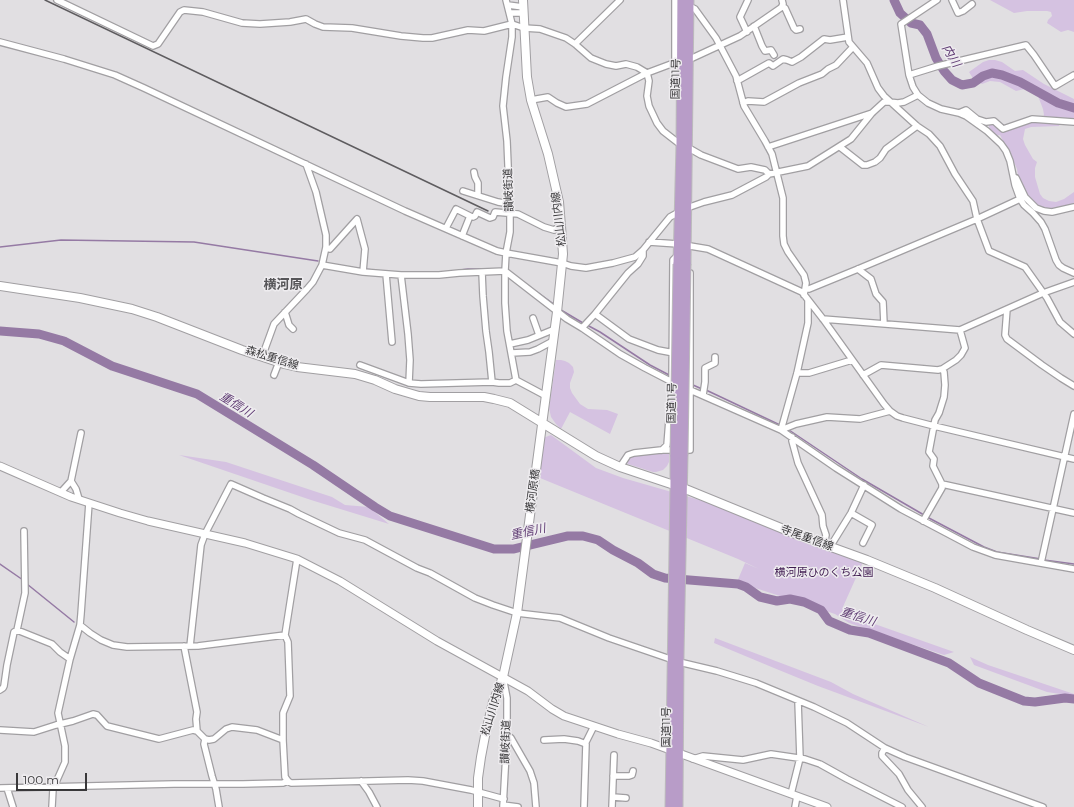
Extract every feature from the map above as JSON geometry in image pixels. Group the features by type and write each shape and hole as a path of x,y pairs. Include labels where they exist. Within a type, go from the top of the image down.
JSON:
{"highway":[{"name":"国道11号","path":"670,807 674,752 679,498 684,146 681,62 687,2"},
{"name":"国道11号","path":"674,752 678,807"}],"main road":[{"name":"松山川内線","path":"523,7 527,77 531,100 549,162 558,202 563,254 555,329 540,440"},
{"name":"森松重信線","path":"0,286 80,298 132,309 262,357 297,367 355,374 419,396 484,397 510,403 542,423"},
{"name":"寺尾重信線","path":"542,423 596,456 620,467 679,487 798,536 867,560 935,588 1074,650"},
{"name":"横河原橋","path":"517,613 540,440"},
{"name":"松山川内線","path":"478,807 478,778 485,736 493,702 503,677 517,613"}],"street":[{"path":"58,0 153,46 158,44 180,12 184,10 203,12 242,23 284,23 306,19 323,27 352,28 400,36 428,38 468,30 484,31 512,24 524,28 540,30 566,38 591,58 616,66 626,64 638,67 646,73 649,81 649,106 655,119 662,131 684,146 701,155 738,169 751,167 765,170 769,174"},
{"path":"575,44 620,0"},
{"path":"675,0 681,62"},
{"path":"747,32 740,17 748,0"},
{"path":"843,0 849,42 867,64 878,88 884,96 917,126 929,134 940,146 955,174 973,201 977,219 989,251 1025,267 1047,298 1060,322 1074,334"},
{"path":"937,0 901,24 909,75 913,87 918,95 928,103 941,109 966,116 987,131 1001,144 1008,156 1013,172 1025,197 1036,208 1052,212 1074,207"},
{"path":"952,0 958,13 972,4"},
{"path":"507,2 523,7"},
{"name":"讃岐街道","path":"507,2 512,24 512,37 503,106 507,141 510,204 510,232 506,253 505,270 507,331 516,380"},
{"path":"687,2 695,9 716,38 736,76 744,106 768,147 774,161 783,198 784,244 804,275 806,282 808,323 797,373 781,430"},
{"path":"531,100 548,97 566,107 587,104 646,73 681,62 740,36 782,3 794,28 796,30 800,29"},
{"path":"510,13 523,7"},
{"path":"754,26 765,51 771,50 774,55"},
{"path":"737,81 770,64 773,66 783,59 792,62 824,39 830,40 848,37"},
{"path":"0,42 64,59 115,75 405,211 497,251 586,268 635,257 643,250 670,216 704,202 732,195 769,174 808,166 851,139 872,113 884,102 904,102 918,95"},
{"path":"909,75 945,64 1026,45 1034,54 1055,86 1074,75"},
{"path":"743,103 748,101 764,102 799,82 822,74 836,65 853,47"},
{"path":"959,113 966,110 977,119 986,122 994,121 1003,129 1032,119 1074,122"},
{"path":"768,147 872,113"},
{"path":"840,147 863,164 867,165 875,162 880,158 886,149 917,126"},
{"path":"262,357 272,327 313,282 322,266 326,247 326,235 316,192 306,164"},
{"path":"474,172 478,183 478,195"},
{"path":"1013,172 1015,185 1020,199 1045,228 1056,260 1063,268 1074,272"},
{"path":"463,190 498,202 510,204"},
{"path":"806,294 809,289 977,219 1020,199"},
{"path":"446,228 456,209 473,217 477,212 490,218 493,217 498,202"},
{"path":"495,212 518,214 544,227 554,230 561,226"},
{"path":"462,236 470,216"},
{"path":"326,247 330,249 357,219 365,249 363,270"},
{"path":"620,467 628,454 661,450 690,450 690,260 682,254 649,242"},
{"path":"661,450 667,445 672,382 671,352 673,260 682,254 708,249 806,294 890,411 903,418 1074,459"},
{"path":"582,328 628,272 638,264 643,256 643,250"},
{"path":"322,266 401,275 439,275 505,270 557,312 620,354 672,382 781,430 901,509 972,547 995,555 1074,569"},
{"path":"858,269 871,279 876,294 883,302 884,324"},
{"path":"482,272 486,331 490,352 492,382"},
{"path":"386,274 392,342"},
{"path":"401,275 410,360 409,383"},
{"path":"823,319 960,330 1043,293 1074,282"},
{"path":"1006,309 1005,335 1007,339 1074,386"},
{"path":"285,312 289,325 293,329"},
{"path":"595,314 629,339 658,350 690,354"},
{"path":"534,318 539,335"},
{"path":"510,344 528,340 555,329"},
{"path":"863,375 881,365 938,370 942,369 956,360 965,348 960,330"},
{"path":"512,353 530,352 553,341"},
{"path":"703,395 705,368 715,363 715,357"},
{"path":"797,373 809,373 852,360"},
{"path":"274,375 279,362"},
{"path":"360,365 409,383 510,383 516,380 546,396"},
{"path":"923,521 942,488 942,484 933,466 934,459 929,452 935,420 944,397 944,372 942,369"},
{"path":"781,430 796,424 827,417 860,419 890,411"},
{"path":"1042,563 1074,414"},
{"path":"61,492 71,481 81,433"},
{"path":"792,437 798,463 822,515 827,546"},
{"path":"0,466 89,503 134,517 246,543 297,559 340,581 437,641 528,691 564,716 674,752 828,807"},
{"path":"71,481 76,489 79,499"},
{"path":"283,740 257,730 232,727 226,729 212,740 209,740 205,739 197,731 197,712 187,646 201,545 205,534 232,484 290,509 339,533 365,540 475,598 517,613 560,618 609,638 740,678 798,701 847,723 885,748 905,757 1043,807"},
{"path":"942,484 1074,513"},
{"path":"827,546 851,513 864,485"},
{"path":"52,807 53,789 65,762 65,746 58,712 70,659 80,625 89,503"},
{"path":"851,513 872,525 863,542"},
{"path":"0,690 4,686 6,665 14,632 17,630 25,593 24,531"},
{"path":"288,781 285,777 283,740 283,713 290,696 288,642 285,635 297,559"},
{"path":"80,625 90,634 101,640 113,645 127,647 206,645 285,635"},
{"path":"17,630 52,644 70,659"},
{"name":"讃岐街道","path":"503,677 507,698 507,735 503,804"},
{"path":"795,807 794,795 800,758 798,701"},
{"path":"0,730 34,732 93,714 97,715 107,726 159,739 188,731 197,731"},
{"path":"584,807 585,744 594,726"},
{"path":"507,735 530,771 534,783 536,807"},
{"path":"205,739 204,744 210,771 218,794 219,807"},
{"path":"544,740 564,739 578,741 585,744"},
{"path":"885,748 882,756 899,774 908,790 922,807"},
{"path":"692,759 703,756 743,760 771,754 800,758 820,764 902,807"},
{"path":"612,807 615,755"},
{"path":"613,776 629,776 632,775 633,771"},
{"path":"0,788 282,783 288,781 291,783 417,780 479,792 503,804 518,807"},
{"path":"360,781 369,792 377,807"},
{"path":"7,788 13,807"},
{"path":"613,797 626,798"}],"green space":[{"path":"990,0 1074,0 1074,32 1068,30 1061,32 1047,23 1052,16 1051,12 1027,11 1014,13"},
{"path":"989,60 1002,62 1015,71 1023,70 1044,84 1074,99 1074,119 1062,119 1059,126 1031,127 1025,129 1023,139 1033,159 1037,162 1035,177 1040,194 1043,198 1049,201 1056,202 1064,199 1074,192 1074,210 1052,215 1042,214 1029,205 1024,199 1020,189 1017,169 1012,158 1000,135 996,136 989,127 989,123 993,123 1003,130 1042,118 1044,115 1043,109 1038,96 1040,91 1033,87 1016,91 1000,82 990,81 982,84 974,80 969,72 983,62"},
{"path":"556,360 565,361 573,367 574,372 570,383 570,388 580,404 588,409 607,410 618,414 610,434 570,412 561,429 556,424 551,417 549,408"},
{"name":"横河原ひのくち公園","path":"551,435 596,468 623,478 710,503 863,562 842,609 847,613 869,622 954,652 944,655 849,623 835,614 737,582 745,563 759,569 738,559 540,478 543,438"},
{"path":"652,453 669,453 669,462 663,470 653,472 627,463 633,456"},
{"path":"179,455 226,462 332,497 345,505 369,507 389,524 311,500"},
{"path":"715,638 831,682 853,694 929,727 774,668 714,643"},
{"path":"970,657 988,665 1074,694 1074,696 1047,692 974,665"}],"waterway":[{"name":"内川","path":"894,0 900,13 911,23 920,25 927,34 936,58 952,80 962,85 973,83 983,76 992,73 1002,75 1020,82 1058,103 1074,108"},
{"path":"0,247 61,240 194,242 318,261"},
{"path":"337,265 361,269"},
{"path":"365,269 373,270"},
{"path":"460,270 488,269"},
{"path":"537,292 555,305"},
{"path":"561,310 583,323"},
{"path":"587,325 650,365 671,376"},
{"name":"重信川","path":"0,331 39,334 64,341 112,366 197,394 313,465 390,516 494,549 513,549 567,536 583,536 598,540 638,563 653,574 665,578 738,584 746,587 760,597 777,601 790,599 804,602 821,610 829,621 850,630 869,633 949,663 979,683 1024,701 1035,702 1065,698 1074,699"},
{"path":"693,385 702,389"},
{"path":"706,390 780,425"},
{"path":"789,430 862,479 924,515"},
{"path":"927,517 984,547 997,552 1041,559"},
{"path":"1044,560 1074,564"},
{"path":"0,564 23,580"},
{"path":"27,584 74,622"}],"railway":[{"path":"45,0 488,211"}],"district":[{"name":"横河原","path":"283,285"}]}
